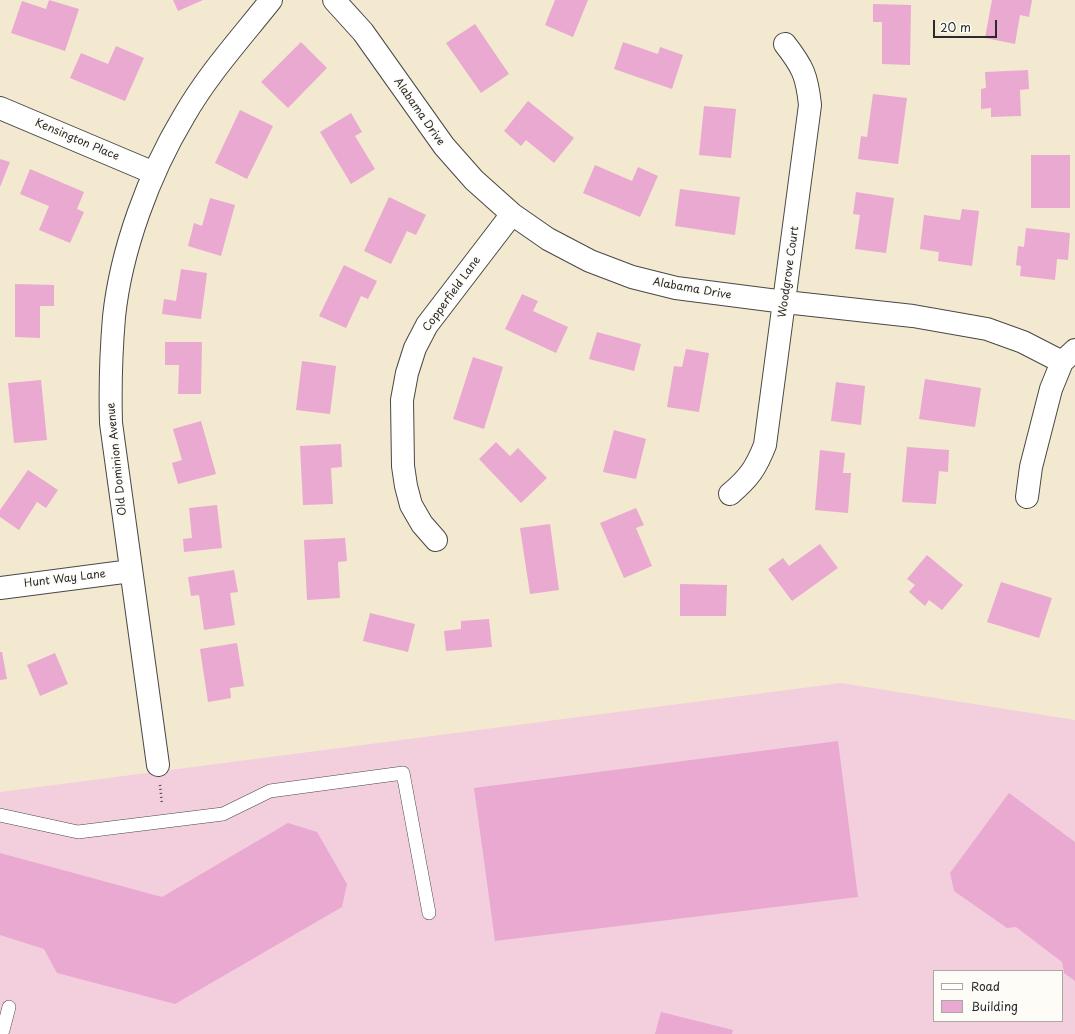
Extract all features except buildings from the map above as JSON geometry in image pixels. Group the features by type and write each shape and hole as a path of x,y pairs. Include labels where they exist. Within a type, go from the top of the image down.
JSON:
{"street":[{"name":"Old Dominion Avenue","path":"158,765 130,571 111,423 110,376 114,316 123,269 132,234 154,173 184,116 205,83 271,0"},
{"name":"Alabama Drive","path":"334,0 363,32 444,146 474,180 512,214 548,239 590,261 632,277 676,288 913,316 987,328 1023,342 1069,356"},
{"name":"Woodgrove Court","path":"730,494 743,483 757,465 765,445 810,105 808,84 800,63 785,44"},
{"name":"Kensington Place","path":"0,108 154,173"},
{"name":"Copperfield Lane","path":"436,540 422,524 411,505 406,486 403,466 402,400 407,373 415,348 428,325 512,214"},
{"path":"1027,497 1031,467 1051,389 1069,356"},
{"name":"Hunt Way Lane","path":"0,588 130,571"}],"lane":[{"path":"0,815 78,832 223,814 270,792 403,773 429,913"},
{"path":"4,1030 9,1007"}],"path":[{"path":"158,765 164,821"}],"shaded area":[{"path":"841,683 1075,720 1075,1034 0,1034 0,792"}]}
